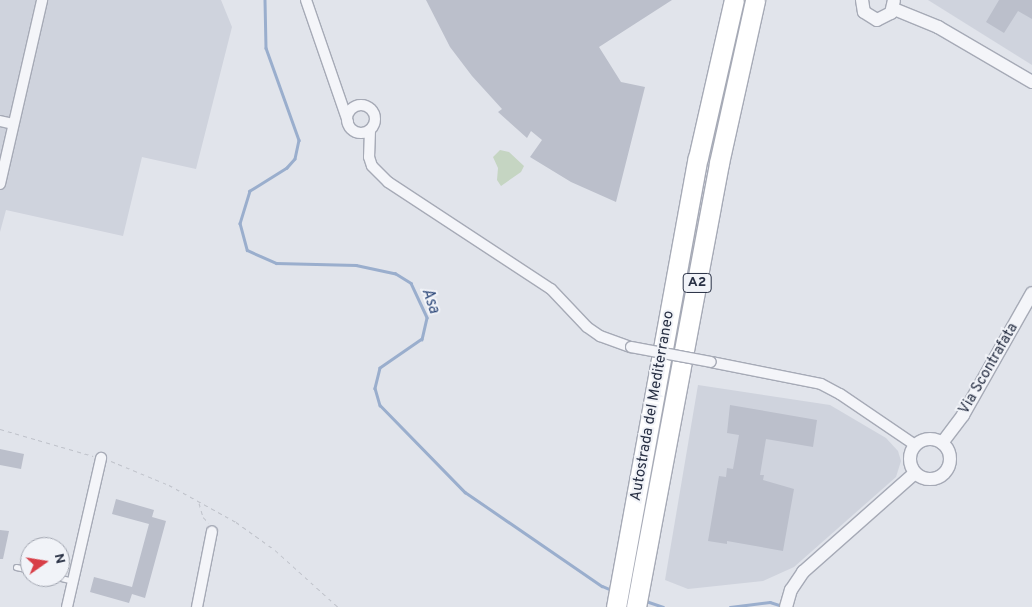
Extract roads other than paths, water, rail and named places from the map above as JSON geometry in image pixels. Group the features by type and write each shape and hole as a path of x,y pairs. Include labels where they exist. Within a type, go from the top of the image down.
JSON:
{"highway":[{"name":"Autostrada del Mediterraneo","path":"616,607 626,562 698,158 734,0"},
{"name":"Autostrada del Mediterraneo","path":"636,607 721,154 755,0"}],"street":[{"path":"0,184 42,0"},
{"path":"306,0 348,122 356,132 370,130"},
{"path":"862,0 864,12 872,19 887,17 894,4 938,27 1032,82"},
{"path":"336,84 348,99 359,106 367,107 373,113 375,122 370,130 368,148 372,166 388,182 551,289 588,328 600,336 631,347 821,384 840,394 914,445"},
{"path":"348,122 349,114 359,106"},
{"path":"0,121 13,124"},
{"name":"Via Scontrafata","path":"942,443 963,414 1032,292"},
{"path":"925,439 937,440 942,443 947,448 950,460 945,473 933,479 920,477 915,473 909,462 909,456 914,445 925,439"},
{"path":"67,607 101,458"},
{"path":"786,607 791,590 803,572 915,473"},
{"path":"197,607 212,531"}],"lane":[{"path":"16,567 20,568"}],"waterway":[{"name":"Asa","path":"265,0 266,48 299,140 295,159 287,168 250,191 240,223 247,250 276,263 356,265 395,273 411,283 427,318 422,339 380,368 375,388 380,405 465,492 602,586 612,590"},
{"name":"Asa","path":"643,600 663,607"},
{"name":"Asa","path":"730,607 770,602 782,606"}]}
